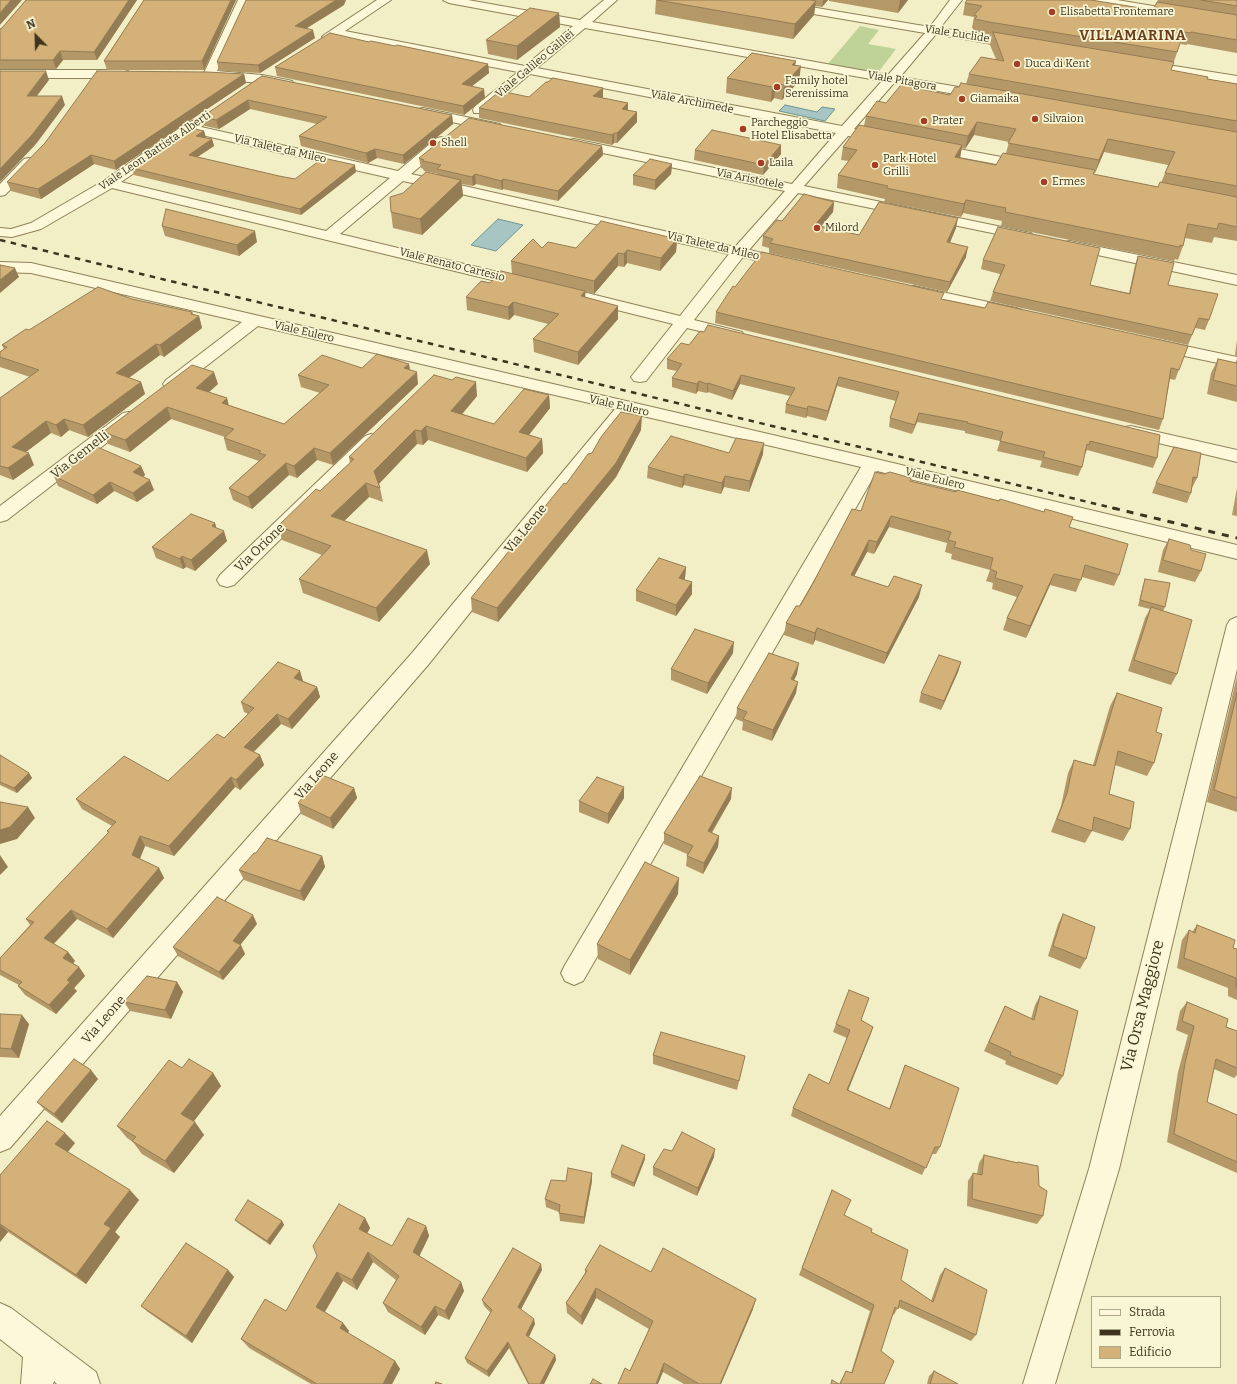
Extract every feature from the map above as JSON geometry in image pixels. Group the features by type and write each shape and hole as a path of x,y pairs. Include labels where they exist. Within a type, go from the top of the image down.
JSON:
{"street":[{"path":"209,75 244,0"},
{"path":"316,45 385,0"},
{"name":"Viale Pitagora","path":"448,0 583,24 709,41 890,79 993,97"},
{"name":"Viale Galileo Galilei","path":"330,235 611,0"},
{"name":"Viale Euclide","path":"749,0 1029,46"},
{"path":"640,378 739,252 890,79 956,0"},
{"path":"1096,0 1237,23"},
{"name":"Viale Archimede","path":"335,33 896,141"},
{"path":"87,86 104,61"},
{"path":"1134,64 1237,80"},
{"path":"249,88 276,71"},
{"path":"0,74 133,74"},
{"path":"194,75 262,79 301,87"},
{"path":"410,110 506,129"},
{"name":"Viale Leon Battista Alberti","path":"0,232 12,234 36,226 110,183 209,115"},
{"name":"Via Talete da Mileo","path":"189,128 801,266"},
{"name":"Via Aristotele","path":"561,140 1043,239"},
{"path":"919,146 1043,169"},
{"path":"0,192 37,154"},
{"name":"Viale Renato Cartesio","path":"110,183 330,235 542,288"},
{"path":"1058,243 1237,280"},
{"name":"Viale Eulero","path":"0,266 31,268 872,464 1237,552"},
{"path":"902,288 1027,316"},
{"path":"573,295 753,339"},
{"path":"162,392 255,320"},
{"path":"1144,342 1237,362"},
{"path":"431,382 448,366"},
{"name":"Via Gemelli","path":"0,516 143,406"},
{"name":"Via Leone","path":"0,1138 420,659 626,407"},
{"name":"Via Orione","path":"227,580 386,426"},
{"path":"1114,427 1237,456"},
{"path":"574,973 872,464"},
{"name":"Via Orsa Maggiore","path":"1039,1384 1104,1169 1237,625"},
{"path":"0,1319 84,1384"},
{"path":"37,1384 40,1350"}],"green space":[{"path":"860,26 879,30 868,44 896,49 877,74 827,65"}],"water":[{"path":"785,105 817,112 822,107 835,109 825,121 779,111"},
{"path":"498,219 523,225 496,251 471,245"}],"building":[{"path":"0,0 11,0 0,13"},
{"path":"26,0 129,0 94,52 60,51 53,60 0,60 0,29"},
{"path":"144,0 231,0 202,61 104,61"},
{"path":"246,0 336,0 295,26 313,30 258,65 217,62"},
{"path":"657,0 810,0 816,1 795,24"},
{"path":"967,0 1091,0 1153,10 1157,2 1237,15 1237,40 1184,32 1177,52 975,19 977,16 974,15 982,6 965,3"},
{"path":"1201,0 1237,0 1237,6"},
{"path":"530,8 559,13 517,46 486,40"},
{"path":"993,32 1174,62 1171,70 1208,77 1207,79 1237,84 1237,121 969,74 981,57 1004,61"},
{"path":"330,33 369,42 371,41 395,46 397,45 488,64 462,84 484,89 463,106 275,67"},
{"path":"752,53 796,61 792,65 801,66 784,85 776,83 772,87 727,78"},
{"path":"0,71 46,71 27,96 62,96 32,135 0,169"},
{"path":"97,71 207,72 244,74 114,161 91,155 38,189 7,182 45,143"},
{"path":"262,76 452,115 403,155 375,149 366,153 299,136 327,117 248,100 216,120 202,117"},
{"path":"553,78 603,88 593,96 628,103 622,109 637,112 617,133 612,135 479,108 500,91 529,97 546,82"},
{"path":"961,83 1237,132 1237,186 1165,173 1175,152 1108,139 1099,160 1008,143 1016,129 977,122 968,136 866,116 877,101 886,103 901,85 950,95 955,87 959,87"},
{"path":"469,118 602,146 558,191 503,179 501,181 475,174 472,177 437,169 441,165 423,161 424,160 419,158"},
{"path":"859,125 962,145 955,157 996,165 1003,153 1095,170 1093,174 1158,187 1160,182 1237,197 1237,227 1219,223 1217,229 1188,224 1183,246 1180,245 1179,247 1005,212 1006,208 966,200 964,204 886,188 888,186 838,175 857,150 843,147"},
{"path":"191,128 204,131 196,136 212,139 189,155 279,176 295,179 323,158 355,165 300,209 132,168"},
{"path":"712,130 781,145 764,165 695,150"},
{"path":"650,159 672,164 655,180 633,175"},
{"path":"426,172 461,180 420,219 391,212 390,197 403,193"},
{"path":"804,194 834,202 815,225 859,235 879,202 958,218 947,242 968,247 950,282 770,243 773,239 763,236 777,220 782,221"},
{"path":"166,209 255,231 237,245 162,226"},
{"path":"601,221 677,239 661,258 627,250 624,254 618,253 594,281 511,261 533,239 542,248 548,242 576,248"},
{"path":"998,227 1100,248 1090,285 1130,294 1138,256 1174,263 1168,285 1218,294 1209,320 1199,318 1192,335 993,292 1005,265 983,260"},
{"path":"762,252 944,293 941,299 985,308 988,302 1188,346 1179,370 1171,368 1163,419 716,312 733,286 735,287"},
{"path":"0,265 15,268 0,280"},
{"path":"501,271 585,291 581,296 618,306 578,352 533,339 559,314 513,302 508,307 466,297 481,281 490,283"},
{"path":"98,287 132,299 192,312 191,314 199,316 160,345 156,344 116,373 141,382 83,425 64,419 56,425 46,421 12,447 29,453 8,468 0,466 0,398 39,370 0,357 0,352 7,347 2,345 26,329 29,330"},
{"path":"708,325 1160,435 1157,458 1090,441 1089,445 1087,444 1082,467 1043,457 1045,452 1000,441 1003,432 967,423 968,422 919,413 915,425 890,418 899,392 839,377 828,411 808,406 807,409 786,404 795,388 741,375 733,391 699,381 697,384 672,378 682,364 667,359 681,343 689,345 700,331 704,332"},
{"path":"377,354 409,364 404,368 417,372 330,453 314,448 294,466 286,463 248,497 229,488 266,455 259,453 261,451 224,438 234,429 167,407 125,440 103,432 192,365 214,372 196,388 227,398 222,403 284,424 329,385 298,375 322,355 362,368"},
{"path":"1218,359 1237,363 1237,386 1213,380"},
{"path":"434,375 452,380 456,377 476,382 451,411 494,424 524,389 549,395 519,432 542,439 526,458 426,426 421,431 415,430 374,471 380,488 366,483 331,516 427,550 376,608 299,579 331,546 278,526 316,489 320,491 354,459 349,457"},
{"path":"621,412 642,416 616,463 497,608 471,598 564,483 566,484 588,454 592,453 601,437"},
{"path":"671,436 729,453 736,438 764,443 750,481 725,476 722,483 685,474 683,477 648,467"},
{"path":"95,446 141,466 133,472 150,480 133,493 110,482 93,495 54,476"},
{"path":"1174,447 1201,453 1197,478 1193,477 1191,493 1156,483"},
{"path":"875,472 884,474 890,472 911,478 910,481 956,492 957,490 999,501 1000,499 1044,512 1045,509 1073,517 1069,527 1128,544 1119,575 1085,565 1081,580 1054,574 1030,626 1007,618 1023,586 995,578 997,572 990,569 993,558 954,547 956,542 948,540 951,532 891,516 877,542 869,540 851,575 888,587 894,576 922,585 887,653 817,628 815,633 786,623 796,606 800,606 852,509 861,511"},
{"path":"191,514 215,523 212,526 224,531 191,560 182,556 180,559 152,547"},
{"path":"1169,539 1190,545 1191,550 1206,554 1201,571 1163,560"},
{"path":"659,558 686,567 679,578 692,582 676,605 636,590"},
{"path":"1145,579 1170,583 1165,607 1140,600"},
{"path":"1151,607 1192,620 1177,674 1134,660"},
{"path":"695,629 734,642 708,683 671,669"},
{"path":"769,653 799,663 791,679 798,682 773,730 743,719 747,712 737,708"},
{"path":"939,655 961,662 944,701 921,693"},
{"path":"278,662 300,671 294,678 317,687 288,719 277,714 244,747 260,755 236,780 231,777 169,846 140,836 132,855 159,868 107,929 71,910 44,938 68,952 63,958 79,967 67,980 70,982 49,1005 18,986 22,982 0,970 0,958 34,922 26,919 109,832 107,831 116,822 76,799 124,756 168,781 217,734 224,738 254,708 241,702"},
{"path":"1117,693 1162,708 1156,732 1162,734 1154,763 1118,751 1109,794 1134,802 1130,829 1094,817 1092,831 1057,819 1067,793 1074,760 1095,766"},
{"path":"1237,693 1237,798 1214,790"},
{"path":"0,755 29,773 14,788 0,782"},
{"path":"322,775 354,788 330,818 298,803"},
{"path":"700,776 732,788 708,831 719,836 704,863 687,856 693,846 664,833"},
{"path":"597,777 624,787 608,814 579,801"},
{"path":"0,802 28,807 10,827 0,830"},
{"path":"267,838 322,856 300,891 239,870 254,853 256,853"},
{"path":"645,862 679,878 630,960 597,944"},
{"path":"217,897 253,915 233,941 241,945 219,972 173,947"},
{"path":"1063,914 1095,927 1086,959 1053,946"},
{"path":"1197,925 1235,940 1233,948 1237,949 1237,987 1236,978 1184,958 1189,930 1195,933"},
{"path":"147,976 177,982 165,1010 124,1002"},
{"path":"849,990 869,998 861,1020 873,1027 847,1090 890,1109 905,1065 959,1088 940,1147 935,1147 926,1168 793,1108 809,1074 829,1084 850,1030 836,1024"},
{"path":"1040,996 1078,1011 1063,1076 1010,1055 1011,1052 989,1042 1005,1006 1034,1020"},
{"path":"1187,1002 1228,1019 1226,1027 1237,1031 1237,1068 1216,1059 1207,1102 1237,1115 1237,1162 1174,1134 1185,1063 1194,1026 1182,1021"},
{"path":"0,1014 22,1015 11,1049 0,1048"},
{"path":"661,1032 745,1056 739,1081 653,1055"},
{"path":"74,1059 91,1070 54,1114 37,1102"},
{"path":"189,1059 213,1073 181,1114 195,1122 165,1161 132,1141 136,1137 117,1126 169,1060 182,1068"},
{"path":"47,1121 65,1133 55,1144 130,1190 104,1224 111,1228 76,1275 0,1224 0,1175"},
{"path":"682,1132 715,1149 698,1188 653,1167 664,1149 672,1151"},
{"path":"622,1145 645,1155 634,1183 611,1173"},
{"path":"984,1155 1038,1166 1039,1186 1047,1191 1043,1216 972,1199 973,1173 982,1175"},
{"path":"568,1168 592,1173 584,1217 559,1213 560,1205 545,1199 551,1180 566,1181"},
{"path":"832,1190 851,1200 844,1215 872,1229 871,1232 908,1250 901,1280 933,1302 945,1268 987,1290 976,1335 900,1300 898,1309 895,1307 881,1351 894,1361 884,1384 840,1384 846,1371 852,1373 874,1305 802,1268"},
{"path":"248,1200 282,1221 267,1241 235,1220"},
{"path":"339,1204 365,1218 359,1229 392,1246 408,1218 426,1226 413,1252 461,1282 445,1311 435,1306 421,1327 383,1303 399,1276 368,1252 352,1280 337,1272 316,1307 343,1323 340,1328 395,1361 383,1384 317,1384 241,1339 265,1299 286,1311 317,1256 313,1246"},
{"path":"186,1243 228,1270 186,1336 141,1306"},
{"path":"600,1245 651,1272 663,1248 756,1299 720,1384 699,1384 664,1363 656,1384 618,1384 625,1368 630,1371 653,1321 596,1288 581,1316 566,1303 587,1271 585,1270"},
{"path":"513,1248 541,1264 518,1307 534,1319 526,1335 555,1355 540,1384 529,1384 508,1342 487,1371 465,1358 492,1310 482,1300"},
{"path":"934,1371 958,1384 930,1384"},
{"path":"593,1379 602,1384 590,1384"},
{"path":"832,1380 839,1384 831,1384"}],"railway":[{"path":"0,240 1117,509"},
{"path":"1113,508 1237,538"}],"place":[{"name":"Elisabetta Frontemare","path":"1052,12"},
{"name":"Duca di Kent","path":"1017,64"},
{"name":"Family hotel Serenissima","path":"777,87"},
{"name":"Giamaika","path":"962,99"},
{"name":"Silvaion","path":"1035,119"},
{"name":"Prater","path":"924,121"},
{"name":"Parcheggio Hotel Elisabetta","path":"743,129"},
{"name":"Shell","path":"433,143"},
{"name":"Laila","path":"761,163"},
{"name":"Park Hotel Grilli","path":"875,165"},
{"name":"Ermes","path":"1044,182"},
{"name":"Milord","path":"817,228"}],"district":[{"name":"VILLAMARINA","path":"1133,36"}]}
